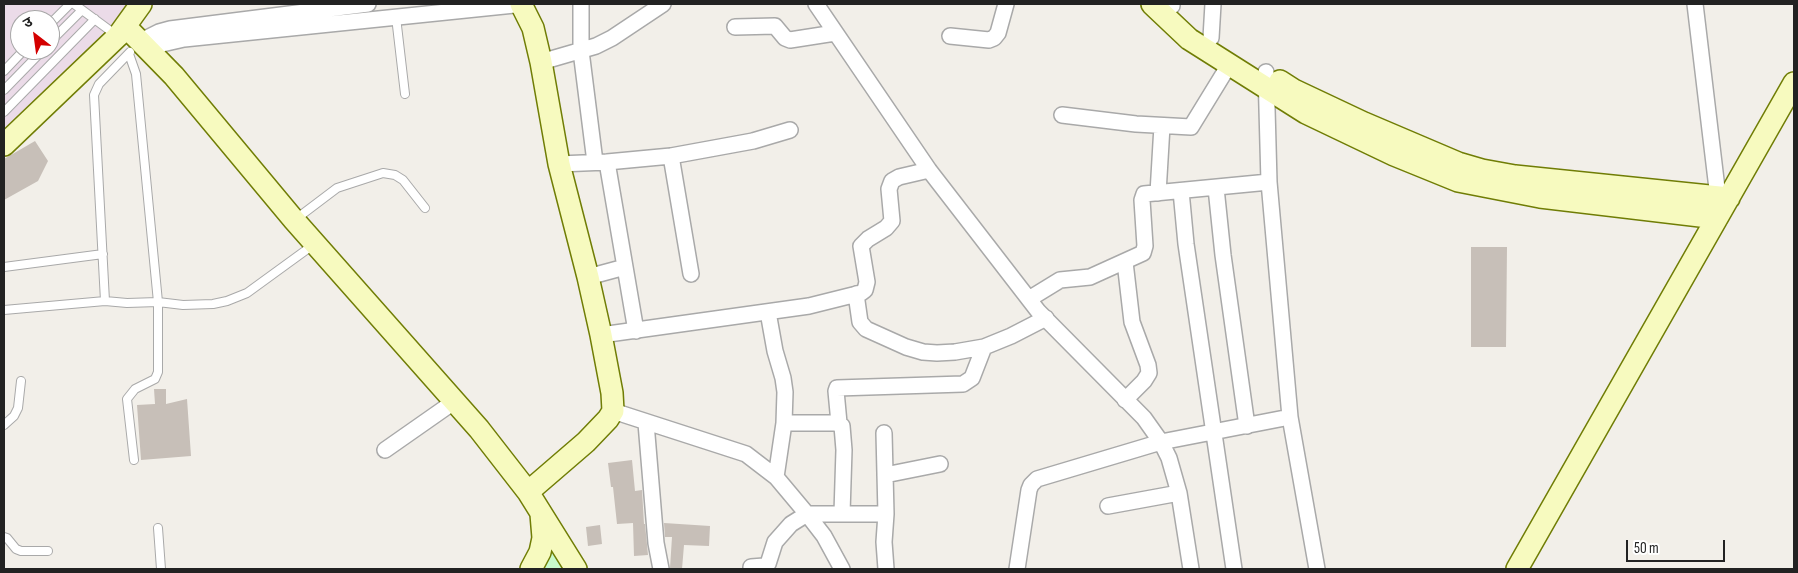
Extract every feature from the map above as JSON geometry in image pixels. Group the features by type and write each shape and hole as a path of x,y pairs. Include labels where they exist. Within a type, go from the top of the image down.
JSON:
{"street":[{"path":"133,42 141,4"},
{"path":"4,145 133,42 170,29 368,4"},
{"path":"133,42 162,44 184,40 522,4 533,28 541,62 558,164 588,277 612,393 613,411 586,442 528,492"},
{"path":"533,28 540,4"},
{"path":"581,4 581,51 601,162 625,267 636,331"},
{"path":"541,62 581,51 612,38 663,4"},
{"path":"816,4 929,170 1029,298 1046,318 1144,418 1160,442 1169,458 1179,493 1191,569"},
{"path":"950,36 989,40 994,38 998,33 1006,4"},
{"path":"1266,80 1166,4 1161,14 1189,39 1230,65 1266,80 1294,90 1466,174 1540,197 1717,218"},
{"path":"1211,38 1213,4"},
{"path":"1695,4 1723,197"},
{"path":"735,27 775,26 785,38 790,40 835,33"},
{"path":"133,42 217,126 294,220 479,429 528,492 576,569"},
{"path":"1062,115 1162,126 1191,127 1230,65"},
{"path":"1266,80 1269,182 1290,417 1317,569"},
{"path":"1517,569 1717,218 1723,197 1794,83"},
{"path":"1158,193 1162,126"},
{"path":"558,164 671,156 736,144 790,130"},
{"path":"671,156 692,274"},
{"path":"600,335 809,306 865,290 867,282 861,246 868,239 886,228 892,221 889,190 892,181 899,177 929,170"},
{"path":"1466,174 1515,176 1723,197"},
{"path":"1029,298 1060,280 1090,277 1125,262 1144,251 1142,197 1146,194 1269,182"},
{"path":"1216,188 1223,255 1247,426"},
{"path":"1181,191 1186,244 1234,569"},
{"path":"1125,262 1132,322 1148,364 1149,373 1144,381 1125,400"},
{"path":"588,277 625,267"},
{"path":"856,294 862,326 870,332 906,347 937,353 984,347 1046,318"},
{"path":"768,312 772,337 784,378 784,423 776,477"},
{"path":"842,513 844,450 843,430 839,423 837,388 963,384 972,378 984,347"},
{"path":"385,450 455,401"},
{"path":"613,411 746,454 776,477 807,514 824,536 842,569"},
{"path":"1017,569 1029,490 1033,482 1045,476 1160,442 1290,417"},
{"path":"646,423 659,568"},
{"path":"784,423 839,423"},
{"path":"884,433 886,514 884,542 886,569"},
{"path":"885,475 940,464"},
{"path":"1108,506 1179,493"},
{"path":"531,569 540,552 543,538 541,514"},
{"path":"751,567 768,564 775,542 791,524 807,514 886,514"}],"lane":[{"path":"60,15 72,4 133,42"},
{"path":"60,32 82,10"},
{"path":"396,17 405,94"},
{"path":"4,112 94,19"},
{"path":"105,301 94,95 99,84 133,42"},
{"path":"133,42 158,302 158,372 155,380 135,389 127,400 134,460"},
{"path":"4,71 14,60"},
{"path":"4,90 32,60"},
{"path":"294,220 336,188 383,173 395,175 403,180 424,208"},
{"path":"4,310 105,301 128,303 158,302 183,305 214,304 248,293 315,244"},
{"path":"4,267 103,254"},
{"path":"4,425 14,416 18,408 21,381"},
{"path":"158,528 161,569"},
{"path":"4,537 16,549 21,551 48,551"}],"shaded area":[{"path":"4,4 153,4 4,153"}],"green space":[{"path":"545,531 574,569 534,569"}],"building":[{"path":"35,141 48,161 38,181 4,200 4,159"},
{"path":"1471,247 1507,247 1506,347 1471,347"},
{"path":"154,389 166,389 166,404 187,399 191,456 141,460 137,405 155,404"},
{"path":"632,460 635,491 642,490 648,555 634,556 633,523 617,524 608,463"},
{"path":"664,523 710,526 709,546 684,545 682,569 670,568 672,537 665,537"},
{"path":"600,525 602,544 588,546 586,527"}]}
